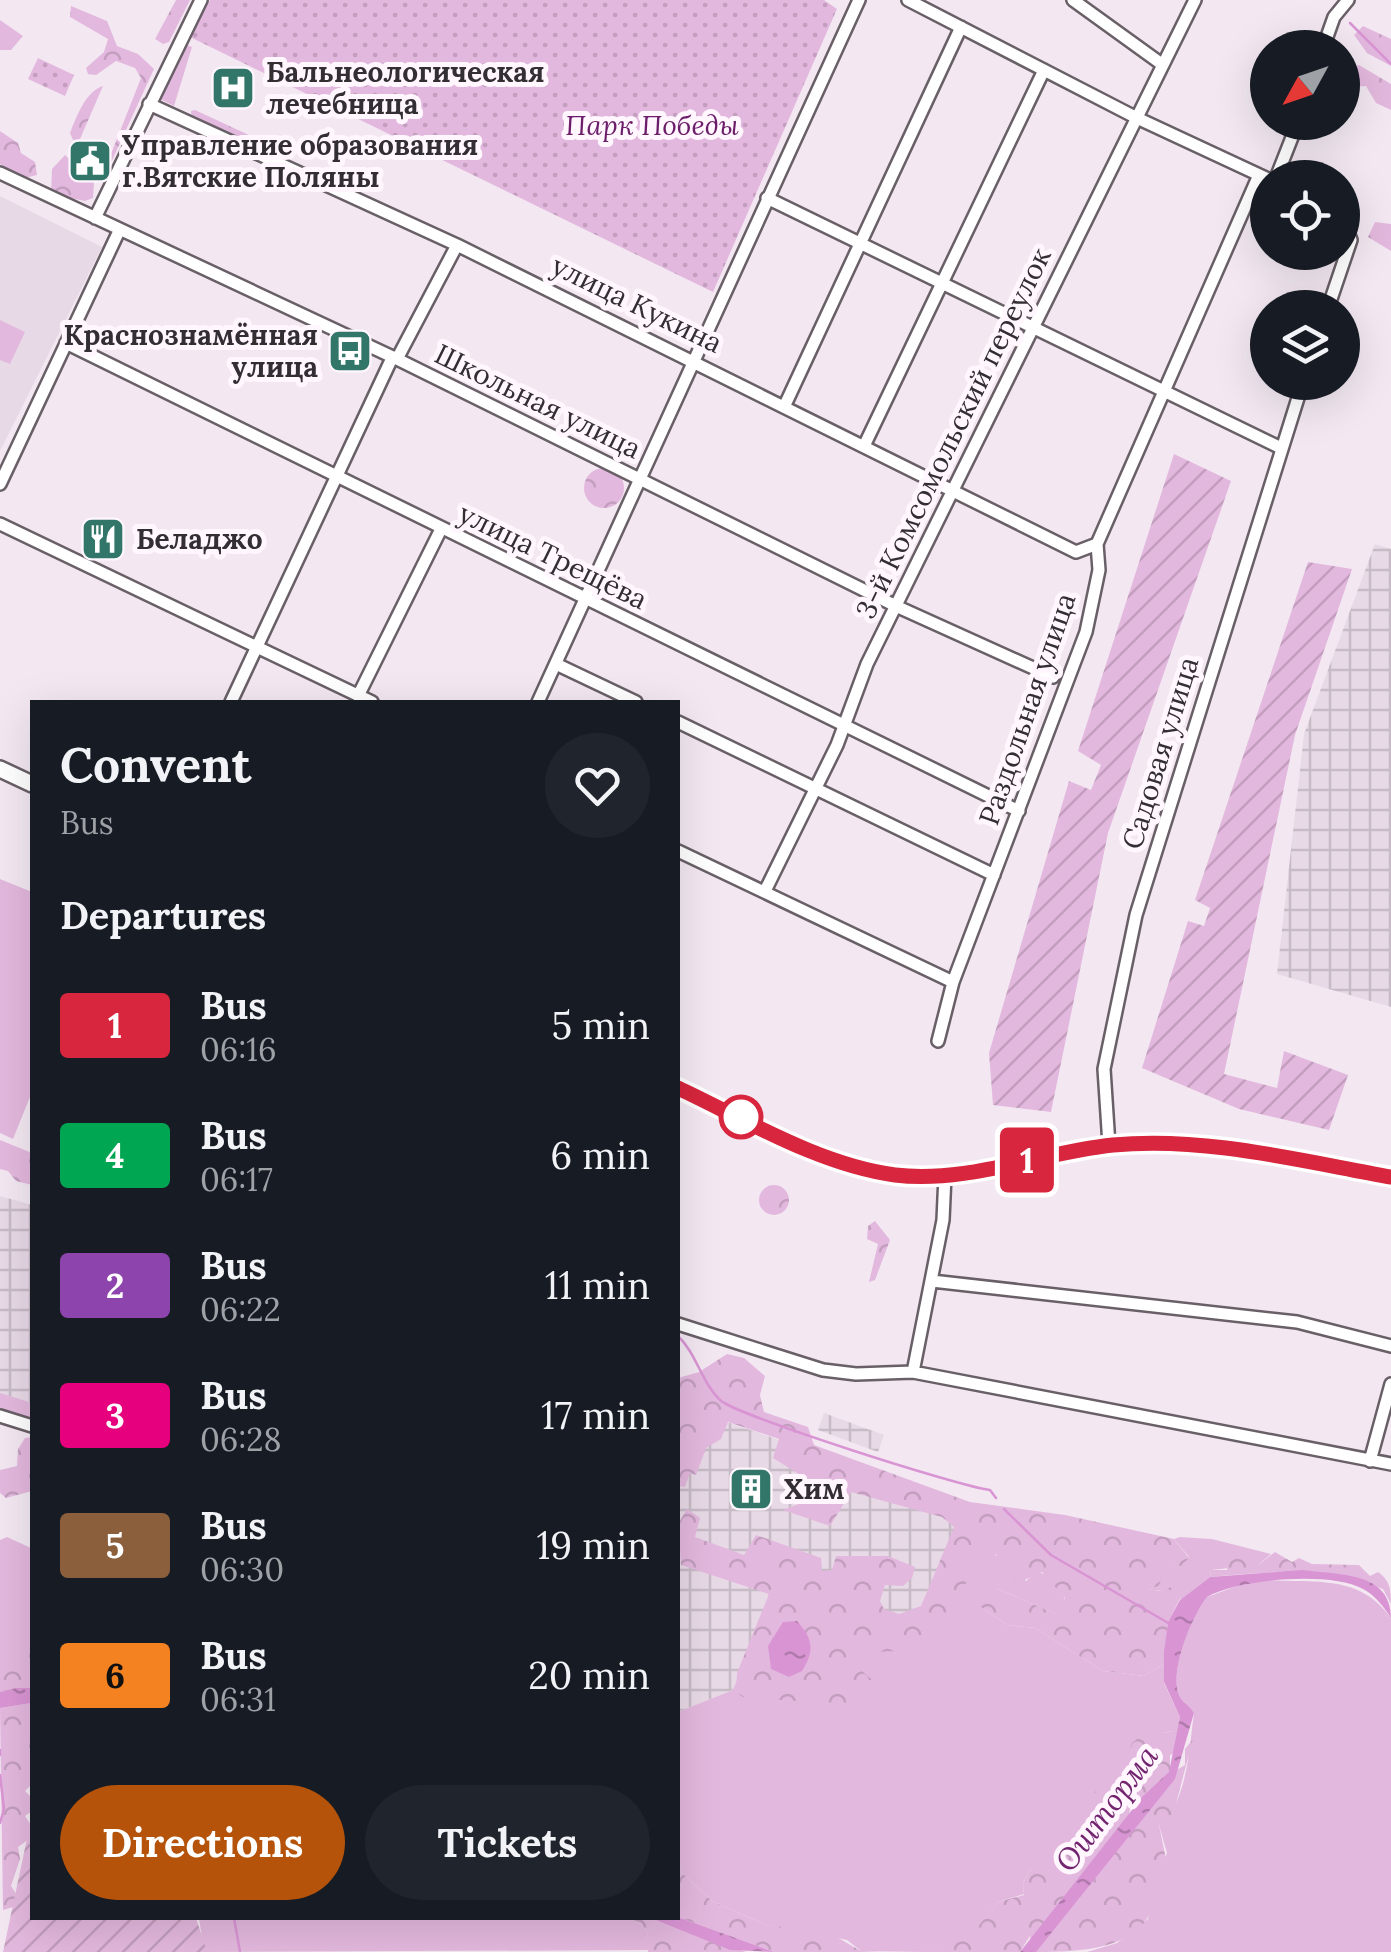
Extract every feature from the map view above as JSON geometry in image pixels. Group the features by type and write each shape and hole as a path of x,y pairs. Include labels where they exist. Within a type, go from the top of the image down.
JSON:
{"street":[{"path":"95,218 201,0"},
{"path":"539,700 859,0"},
{"path":"908,0 1137,118 1250,171"},
{"path":"1073,0 1163,66"},
{"name":"3-й Комсомольский переулок","path":"765,891 1078,230 1195,0"},
{"path":"1329,30 1348,0"},
{"path":"784,404 961,27"},
{"path":"865,444 1044,70"},
{"name":"улица Кукина","path":"149,104 694,359 1076,552 1097,544"},
{"name":"Школьная улица","path":"0,173 394,358 898,607 1053,677"},
{"path":"767,198 1032,330 1163,387 1281,448"},
{"name":"Раздольная улица","path":"938,1042 953,982 1086,632 1099,570 1097,544 1163,387 1250,204"},
{"path":"0,484 118,230"},
{"path":"232,700 336,474 456,245"},
{"name":"улица Трещёва","path":"66,344 1020,811"},
{"name":"Садовая улица","path":"1109,1146 1104,1069 1136,916 1297,400"},
{"path":"0,524 256,650 367,700"},
{"path":"358,696 442,529"},
{"path":"556,664 632,700"},
{"path":"680,723 994,875"},
{"path":"0,769 30,783"},
{"path":"680,851 953,982"},
{"path":"680,1089 842,1161 894,1175 946,1175 1109,1146 1157,1142 1391,1177"},
{"path":"912,1372 932,1281 946,1175"},
{"path":"932,1281 1297,1322 1391,1346"},
{"path":"680,1325 823,1370 856,1374 912,1372 1391,1464"},
{"path":"1370,1461 1391,1384"},
{"path":"0,1416 30,1425"}],"shaded area":[{"path":"0,196 102,247 0,451"},
{"path":"1375,544 1391,549 1391,1007 1277,974 1304,734"},
{"path":"0,1196 30,1204 30,1405 0,1396"},
{"path":"680,1406 977,1508 925,1646 770,1594 733,1690 680,1711"},
{"path":"824,1413 884,1435 878,1452 818,1430"}],"green space":[{"path":"176,0 190,0 169,42 163,44 155,39"},
{"name":"Парк Победы","path":"210,0 824,0 837,9 713,292 190,37"},
{"path":"71,6 107,21 117,46 138,54 154,69 109,167 141,78 135,68 116,61 96,75 88,74 86,68 104,52 108,39 70,17"},
{"path":"0,20 23,36 11,50 0,50"},
{"path":"1363,26 1391,39 1391,66 1367,53 1360,43 1359,30"},
{"path":"187,45 192,47 174,106 160,99"},
{"path":"38,58 74,75 65,96 28,79"},
{"path":"1360,66 1391,84 1391,110 1376,103 1366,86 1360,87"},
{"path":"103,86 80,139 73,140 70,133 82,105"},
{"path":"191,111 251,136 252,145 192,120"},
{"path":"0,131 35,162 37,175 25,178 0,164"},
{"path":"65,155 94,183 93,198 85,201 51,194 52,169"},
{"path":"1375,222 1391,224 1391,251 1368,237"},
{"path":"0,320 25,332 10,364 0,360"},
{"path":"1174,454 1231,481 1108,833 1051,1112 993,1105 989,1053 1069,781 1091,790 1101,765 1078,751"},
{"path":"604,468 618,474 624,488 618,502 604,508 590,502 584,488 590,474"},
{"path":"1308,562 1352,569 1295,735 1224,1074 1277,1088 1284,1051 1348,1075 1329,1130 1239,1109 1142,1068 1188,921 1204,926 1210,908 1195,900"},
{"path":"0,879 30,891 30,1097 13,1139 0,1133"},
{"path":"0,1140 30,1152 30,1184 16,1181 8,1171 0,1169"},
{"path":"774,1185 785,1189 789,1200 785,1211 774,1215 763,1211 759,1200 763,1189"},
{"path":"875,1221 890,1240 875,1280 869,1282 878,1244 867,1239 868,1226"},
{"path":"727,1354 744,1358 765,1376 760,1395 764,1412 808,1427 814,1445 970,1502 1065,1515 1174,1539 1189,1558 1181,1566 1171,1565 1158,1586 1148,1589 1160,1591 1174,1586 1183,1593 1168,1622 1164,1664 1144,1676 1103,1671 1035,1628 1007,1625 982,1608 976,1594 998,1589 1056,1614 1064,1614 1065,1598 1042,1572 1018,1583 1009,1579 1000,1569 997,1555 985,1551 929,1645 859,1656 855,1665 884,1690 871,1707 743,1697 736,1692 737,1673 769,1594 681,1565 680,1521 687,1509 700,1518 695,1537 744,1555 756,1535 821,1558 822,1571 832,1570 836,1556 888,1556 915,1567 912,1578 903,1586 885,1585 880,1601 884,1609 899,1614 921,1606 954,1527 942,1517 851,1492 830,1526 783,1510 807,1501 815,1484 773,1458 779,1439 728,1422 721,1439 706,1448 696,1475 690,1473 685,1487 680,1486 680,1377 699,1372"},
{"path":"0,1393 30,1402 30,1418 0,1409"},
{"path":"30,1437 30,1492 6,1498 0,1493 0,1470 17,1466 18,1449"},
{"path":"7,1537 30,1548 30,1648 0,1648 0,1540"},
{"path":"1174,1539 1212,1539 1271,1554 1258,1565 1211,1570 1210,1577 1180,1600 1182,1593 1145,1589 1171,1565 1189,1557"},
{"path":"1239,1550 1248,1562 1258,1565 1275,1552 1292,1562 1299,1558 1312,1564 1359,1565 1370,1576 1378,1572 1385,1578 1391,1604 1383,1589 1340,1577 1276,1572 1210,1577 1211,1570 1227,1570 1231,1551"},
{"path":"984,1551 991,1551 1026,1581 1036,1572 1049,1577 1059,1587 1065,1614 1056,1614 998,1589 982,1608 1007,1625 1035,1628 1103,1671 1144,1676 1164,1664 1164,1683 1180,1717 1173,1731 1163,1733 1134,1792 1139,1800 1133,1803 1132,1798 1094,1813 1057,1878 1031,1869 1023,1883 1024,1894 998,1902 976,1930 925,1952 861,1951 847,1940 764,1924 712,1901 680,1871 680,1711 733,1690 770,1593 925,1645"},
{"path":"1256,1579 1347,1586 1363,1592 1391,1618 1391,1952 1087,1952 1117,1943 1148,1919 1153,1885 1167,1853 1159,1825 1169,1815 1182,1789 1194,1713 1180,1697 1177,1684 1184,1644 1207,1597"},
{"path":"0,1648 30,1648 30,1688 0,1692"},
{"path":"30,1703 30,1786 25,1791 30,1796 30,1812 25,1816 30,1832 29,1839 18,1847 20,1859 11,1886 18,1897 13,1907 3,1910 0,1708"},
{"path":"1180,1717 1177,1752 1170,1755 1170,1774 1185,1765 1185,1749 1193,1739 1173,1815 1159,1825 1167,1864 1158,1878 1149,1915 1140,1927 1113,1943 1080,1950 1032,1952 1030,1936 1020,1952 924,1952 976,1929 998,1902 1024,1895 1023,1883 1031,1869 1040,1867 1057,1877 1049,1862 1049,1841 1087,1816 1095,1816 1081,1807 1097,1790 1132,1798 1127,1826 1145,1808 1122,1771 1132,1743 1153,1727 1163,1733 1173,1731 1172,1723"},
{"path":"30,1824 30,1920 197,1920 207,1952 3,1952"},
{"path":"680,1871 712,1901 764,1924 833,1935 861,1951 882,1952 774,1952 680,1918"},
{"path":"199,1920 634,1920 647,1930 649,1950 204,1952"},
{"path":"634,1920 657,1920 746,1952 648,1952 647,1930"}],"water":[{"path":"1303,1570 1346,1575 1372,1583 1389,1603 1391,1618 1367,1592 1329,1580 1262,1582 1207,1597 1189,1630 1177,1672 1179,1695 1194,1713 1175,1779 1036,1952 1020,1952 1143,1796 1169,1772 1180,1717 1164,1682 1164,1652 1168,1622 1180,1600 1210,1577"},
{"path":"797,1621 809,1639 810,1651 802,1671 789,1677 771,1669 768,1646 783,1622"},
{"path":"30,1688 30,1703 0,1708 0,1692"},
{"path":"680,1918 774,1952 730,1950 656,1920"}],"waterway":[{"path":"1350,23 1391,64"},
{"path":"680,1338 714,1393 735,1408 850,1450 990,1490 996,1498"},
{"path":"1004,1509 1051,1555 1170,1624"},
{"path":"0,1750 0,1755"},
{"path":"0,1775 4,1809 0,1823"},
{"path":"234,1920 240,1952"}],"bus line":[{"name":"1","path":"680,1089 808,1148 894,1175 946,1175 1109,1146 1157,1142 1391,1177"}],"place":[{"name":"Бальнеологическая лечебница","path":"233,88"},
{"name":"Управление образования г.Вятские Поляны","path":"90,161"},
{"name":"Краснознамённая улица","path":"350,351"},
{"name":"Беладжо","path":"103,539"},
{"name":"Хим","path":"751,1489"}],"water label":[{"name":"Ошторма","path":"1107,1809"}]}
